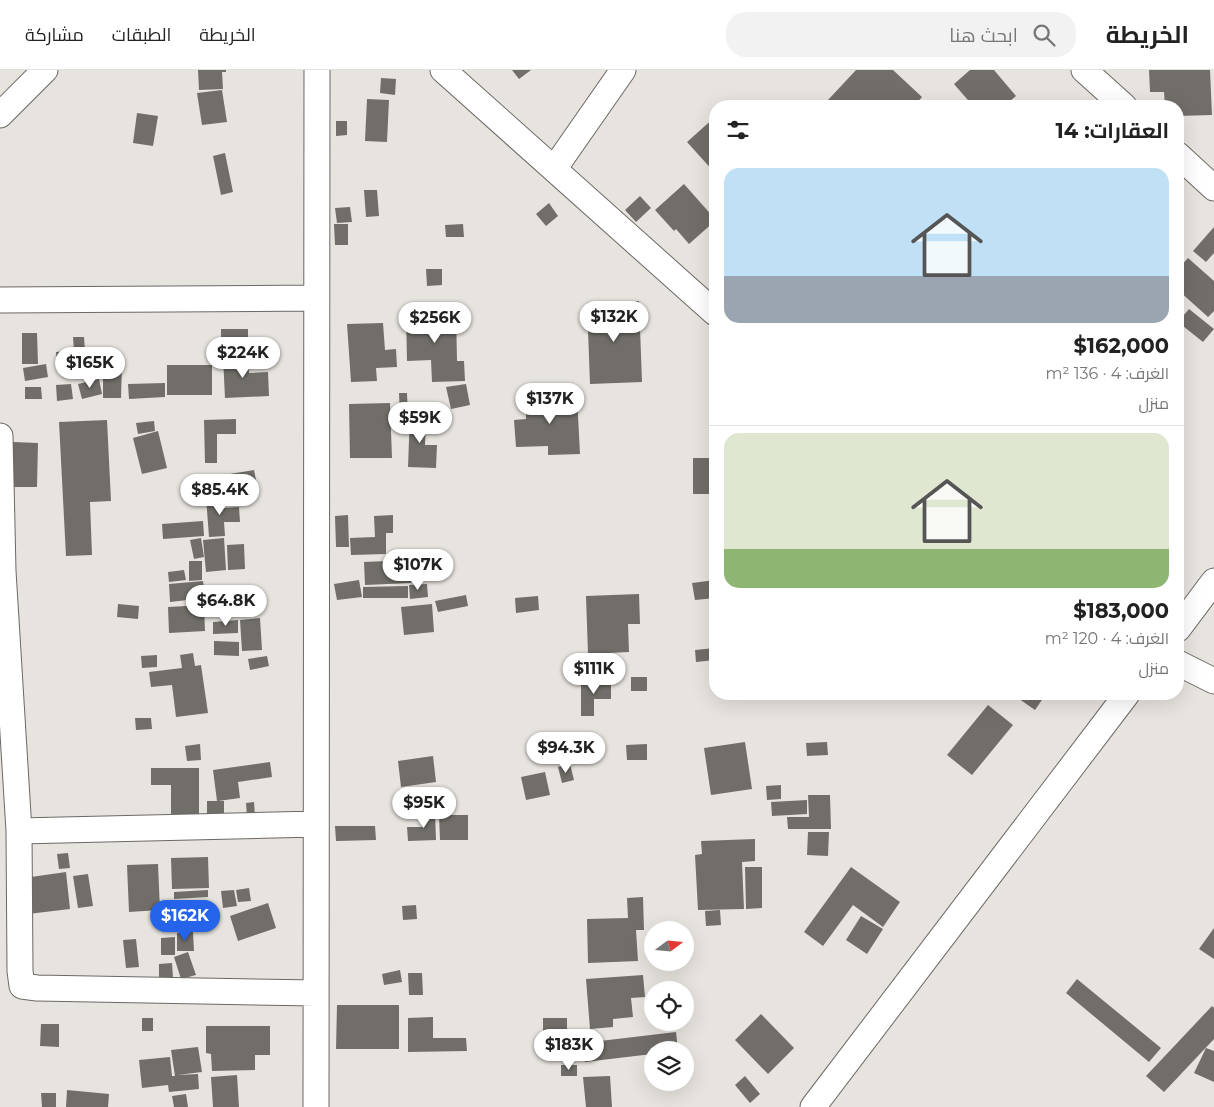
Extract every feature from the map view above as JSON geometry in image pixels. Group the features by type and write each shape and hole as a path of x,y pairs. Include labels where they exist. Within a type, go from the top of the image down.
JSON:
{"street":[{"path":"0,115 45,70"},
{"path":"316,1107 317,70"},
{"path":"443,70 709,308"},
{"path":"554,169 623,70"},
{"path":"1084,70 1117,100"},
{"path":"1184,160 1214,188"},
{"path":"0,300 316,298"},
{"path":"0,436 3,570 19,831 20,971 11,986 316,993"},
{"path":"1184,621 1214,581"},
{"path":"1184,666 1214,681"},
{"path":"813,1107 1122,700"},
{"path":"19,831 316,824"}],"building":[{"path":"198,70 226,70 226,72 222,72 223,89 199,90"},
{"path":"512,70 531,70 519,79"},
{"path":"856,70 893,70 922,97 919,100 828,100"},
{"path":"970,70 994,70 1016,96 1011,100 968,100 954,84"},
{"path":"1149,70 1210,70 1212,115 1184,116 1184,100 1165,100 1164,92 1150,92"},
{"path":"381,78 396,79 395,95 380,93"},
{"path":"222,90 227,122 202,125 197,93"},
{"path":"367,99 389,100 387,142 365,141"},
{"path":"137,113 158,116 153,146 133,143"},
{"path":"336,121 347,121 347,135 336,136"},
{"path":"709,122 709,166 687,142"},
{"path":"225,153 233,192 221,195 213,156"},
{"path":"684,184 709,212 709,226 689,244 655,210"},
{"path":"364,190 377,190 379,216 366,217"},
{"path":"640,196 651,208 636,222 625,210"},
{"path":"549,203 558,216 546,226 536,214"},
{"path":"350,207 352,222 337,223 335,208"},
{"path":"334,224 348,224 348,245 335,245"},
{"path":"463,224 464,237 446,237 445,225"},
{"path":"1214,227 1214,253 1206,262 1193,251"},
{"path":"1188,258 1214,281 1214,311 1208,317 1184,295 1184,262"},
{"path":"426,269 442,269 442,285 427,286"},
{"path":"639,301 642,382 590,384 587,303"},
{"path":"1189,309 1214,329 1203,342 1184,327 1184,315"},
{"path":"456,311 457,361 464,361 465,381 432,382 431,360 407,361 406,313"},
{"path":"383,323 385,350 396,349 397,367 376,368 377,381 351,382 347,324"},
{"path":"221,329 248,329 248,355 221,354"},
{"path":"22,333 37,333 38,364 22,364"},
{"path":"73,337 84,337 85,351 109,350 110,363 75,365"},
{"path":"68,351 69,365 57,366 56,352"},
{"path":"248,356 249,373 268,372 269,396 225,398 223,357"},
{"path":"46,364 48,377 25,381 23,368"},
{"path":"103,365 122,365 121,398 103,398"},
{"path":"167,365 212,365 212,395 167,395"},
{"path":"99,379 102,394 82,399 78,384"},
{"path":"165,383 165,397 129,399 128,384"},
{"path":"71,384 73,399 57,401 56,385"},
{"path":"466,384 470,405 451,409 446,387"},
{"path":"25,387 41,387 42,399 25,399"},
{"path":"399,393 407,393 408,416 400,417"},
{"path":"577,396 580,454 548,455 548,446 516,447 514,420 526,419 526,398"},
{"path":"390,403 392,458 350,458 349,404"},
{"path":"410,413 426,413 425,445 437,445 436,468 408,467"},
{"path":"236,419 236,434 217,434 217,463 205,463 204,420"},
{"path":"107,420 111,501 90,502 92,555 66,556 59,422"},
{"path":"154,421 155,431 138,434 136,423"},
{"path":"158,431 167,468 142,474 133,438"},
{"path":"13,442 38,443 37,487 13,487"},
{"path":"693,458 709,458 709,494 693,494"},
{"path":"254,470 257,485 227,491 224,475"},
{"path":"223,496 224,508 239,507 240,522 224,522 225,536 209,537 206,497"},
{"path":"348,515 349,547 336,547 335,516"},
{"path":"393,515 393,533 386,533 386,554 351,555 350,538 375,537 374,516"},
{"path":"203,521 204,536 163,539 162,524"},
{"path":"201,538 204,557 194,559 190,540"},
{"path":"224,538 226,570 206,572 203,540"},
{"path":"244,544 245,569 228,570 227,545"},
{"path":"410,560 411,583 365,585 364,562"},
{"path":"189,561 202,561 202,580 189,581"},
{"path":"184,570 186,580 169,582 168,572"},
{"path":"359,580 362,597 337,600 334,584"},
{"path":"203,581 205,598 170,602 169,584"},
{"path":"709,581 709,599 695,600 692,583"},
{"path":"427,584 428,597 410,599 409,585"},
{"path":"408,586 408,598 363,598 363,587"},
{"path":"639,594 640,624 628,624 629,652 588,654 586,596"},
{"path":"466,595 468,606 438,612 435,601"},
{"path":"538,596 539,610 516,613 515,598"},
{"path":"118,604 139,606 138,619 117,617"},
{"path":"432,604 434,632 404,635 401,607"},
{"path":"204,605 205,631 169,633 168,607"},
{"path":"260,618 262,650 242,651 240,620"},
{"path":"238,620 238,633 213,634 213,622"},
{"path":"214,641 239,642 239,656 214,655"},
{"path":"709,649 709,661 696,662 695,650"},
{"path":"193,653 195,666 201,665 208,713 176,717 172,685 151,687 149,672 182,668 180,655"},
{"path":"157,655 157,667 142,668 141,656"},
{"path":"267,656 269,666 250,670 248,659"},
{"path":"631,677 647,677 647,691 631,691"},
{"path":"581,681 611,681 611,699 594,699 594,716 581,716"},
{"path":"1021,700 1042,700 1035,710"},
{"path":"988,705 1013,725 972,775 947,755"},
{"path":"135,718 151,718 152,729 136,730"},
{"path":"745,742 752,789 711,795 704,748"},
{"path":"827,742 828,755 807,756 806,743"},
{"path":"200,744 201,760 187,761 185,746"},
{"path":"647,744 647,760 627,760 626,745"},
{"path":"433,756 436,782 401,787 398,761"},
{"path":"270,762 272,777 238,782 240,798 218,801 224,801 224,818 207,818 207,801 217,801 213,770"},
{"path":"570,764 574,780 562,783 558,767"},
{"path":"151,768 199,768 199,816 171,816 171,785 151,785"},
{"path":"545,772 550,795 526,800 521,777"},
{"path":"781,785 781,799 767,800 766,786"},
{"path":"808,795 830,795 831,829 788,829 787,817 809,817"},
{"path":"807,800 807,814 772,816 771,802"},
{"path":"254,802 255,817 247,817 246,803"},
{"path":"435,813 436,840 408,841 407,827 422,827 421,814"},
{"path":"439,815 468,815 468,840 440,840"},
{"path":"335,826 375,826 376,840 336,841"},
{"path":"808,832 829,832 828,856 807,855"},
{"path":"755,839 755,861 742,862 744,909 698,910 695,855 702,854 701,841"},
{"path":"68,853 70,868 59,869 57,854"},
{"path":"208,857 209,888 172,889 171,858"},
{"path":"158,864 160,910 129,912 127,865"},
{"path":"745,867 762,867 762,908 746,909"},
{"path":"851,867 900,902 883,927 853,905 823,946 804,932"},
{"path":"66,872 70,909 28,914 24,878"},
{"path":"88,874 93,906 78,908 73,876"},
{"path":"249,888 251,901 238,902 236,890"},
{"path":"208,890 208,897 174,899 174,892"},
{"path":"234,890 237,906 223,908 221,891"},
{"path":"643,897 644,930 636,930 638,961 588,963 587,919 628,918 627,898"},
{"path":"268,903 276,928 238,941 230,916"},
{"path":"416,905 417,919 403,920 402,906"},
{"path":"720,910 721,925 706,926 705,911"},
{"path":"861,916 883,929 867,954 846,940"},
{"path":"1214,928 1214,959 1199,949"},
{"path":"193,932 194,951 177,951 177,933"},
{"path":"175,937 175,955 161,955 161,938"},
{"path":"136,939 139,967 126,968 123,940"},
{"path":"188,952 196,975 181,979 174,957"},
{"path":"172,963 173,978 159,979 159,964"},
{"path":"400,970 402,982 384,985 382,974"},
{"path":"408,973 422,973 423,995 409,995"},
{"path":"643,975 644,997 631,998 633,1017 613,1019 613,1027 590,1029 586,979"},
{"path":"1077,979 1161,1048 1149,1062 1066,993"},
{"path":"337,1005 399,1005 399,1049 336,1049"},
{"path":"1212,1006 1214,1008 1214,1039 1164,1092 1146,1076"},
{"path":"761,1014 794,1048 768,1074 735,1040"},
{"path":"433,1017 433,1038 466,1038 467,1051 408,1052 408,1018"},
{"path":"142,1018 153,1018 153,1031 142,1031"},
{"path":"543,1018 567,1018 567,1034 543,1034"},
{"path":"41,1024 59,1024 59,1047 40,1046"},
{"path":"206,1026 270,1026 270,1055 255,1055 255,1070 212,1071 211,1054 206,1053"},
{"path":"676,1032 677,1041 644,1041 644,1055 585,1062 583,1043"},
{"path":"198,1047 202,1072 177,1075 198,1074 199,1089 169,1092 168,1085 142,1088 139,1060 170,1057 172,1076 175,1076 171,1050"},
{"path":"1206,1048 1214,1051 1214,1082 1194,1073"},
{"path":"561,1065 577,1065 577,1076 561,1076"},
{"path":"237,1075 239,1107 213,1107 211,1077"},
{"path":"610,1076 612,1107 586,1107 583,1077"},
{"path":"745,1076 760,1094 750,1103 735,1085"},
{"path":"67,1090 109,1094 108,1107 66,1107"},
{"path":"41,1093 56,1093 56,1107 42,1107"},
{"path":"186,1094 188,1107 174,1107 172,1096"}]}
